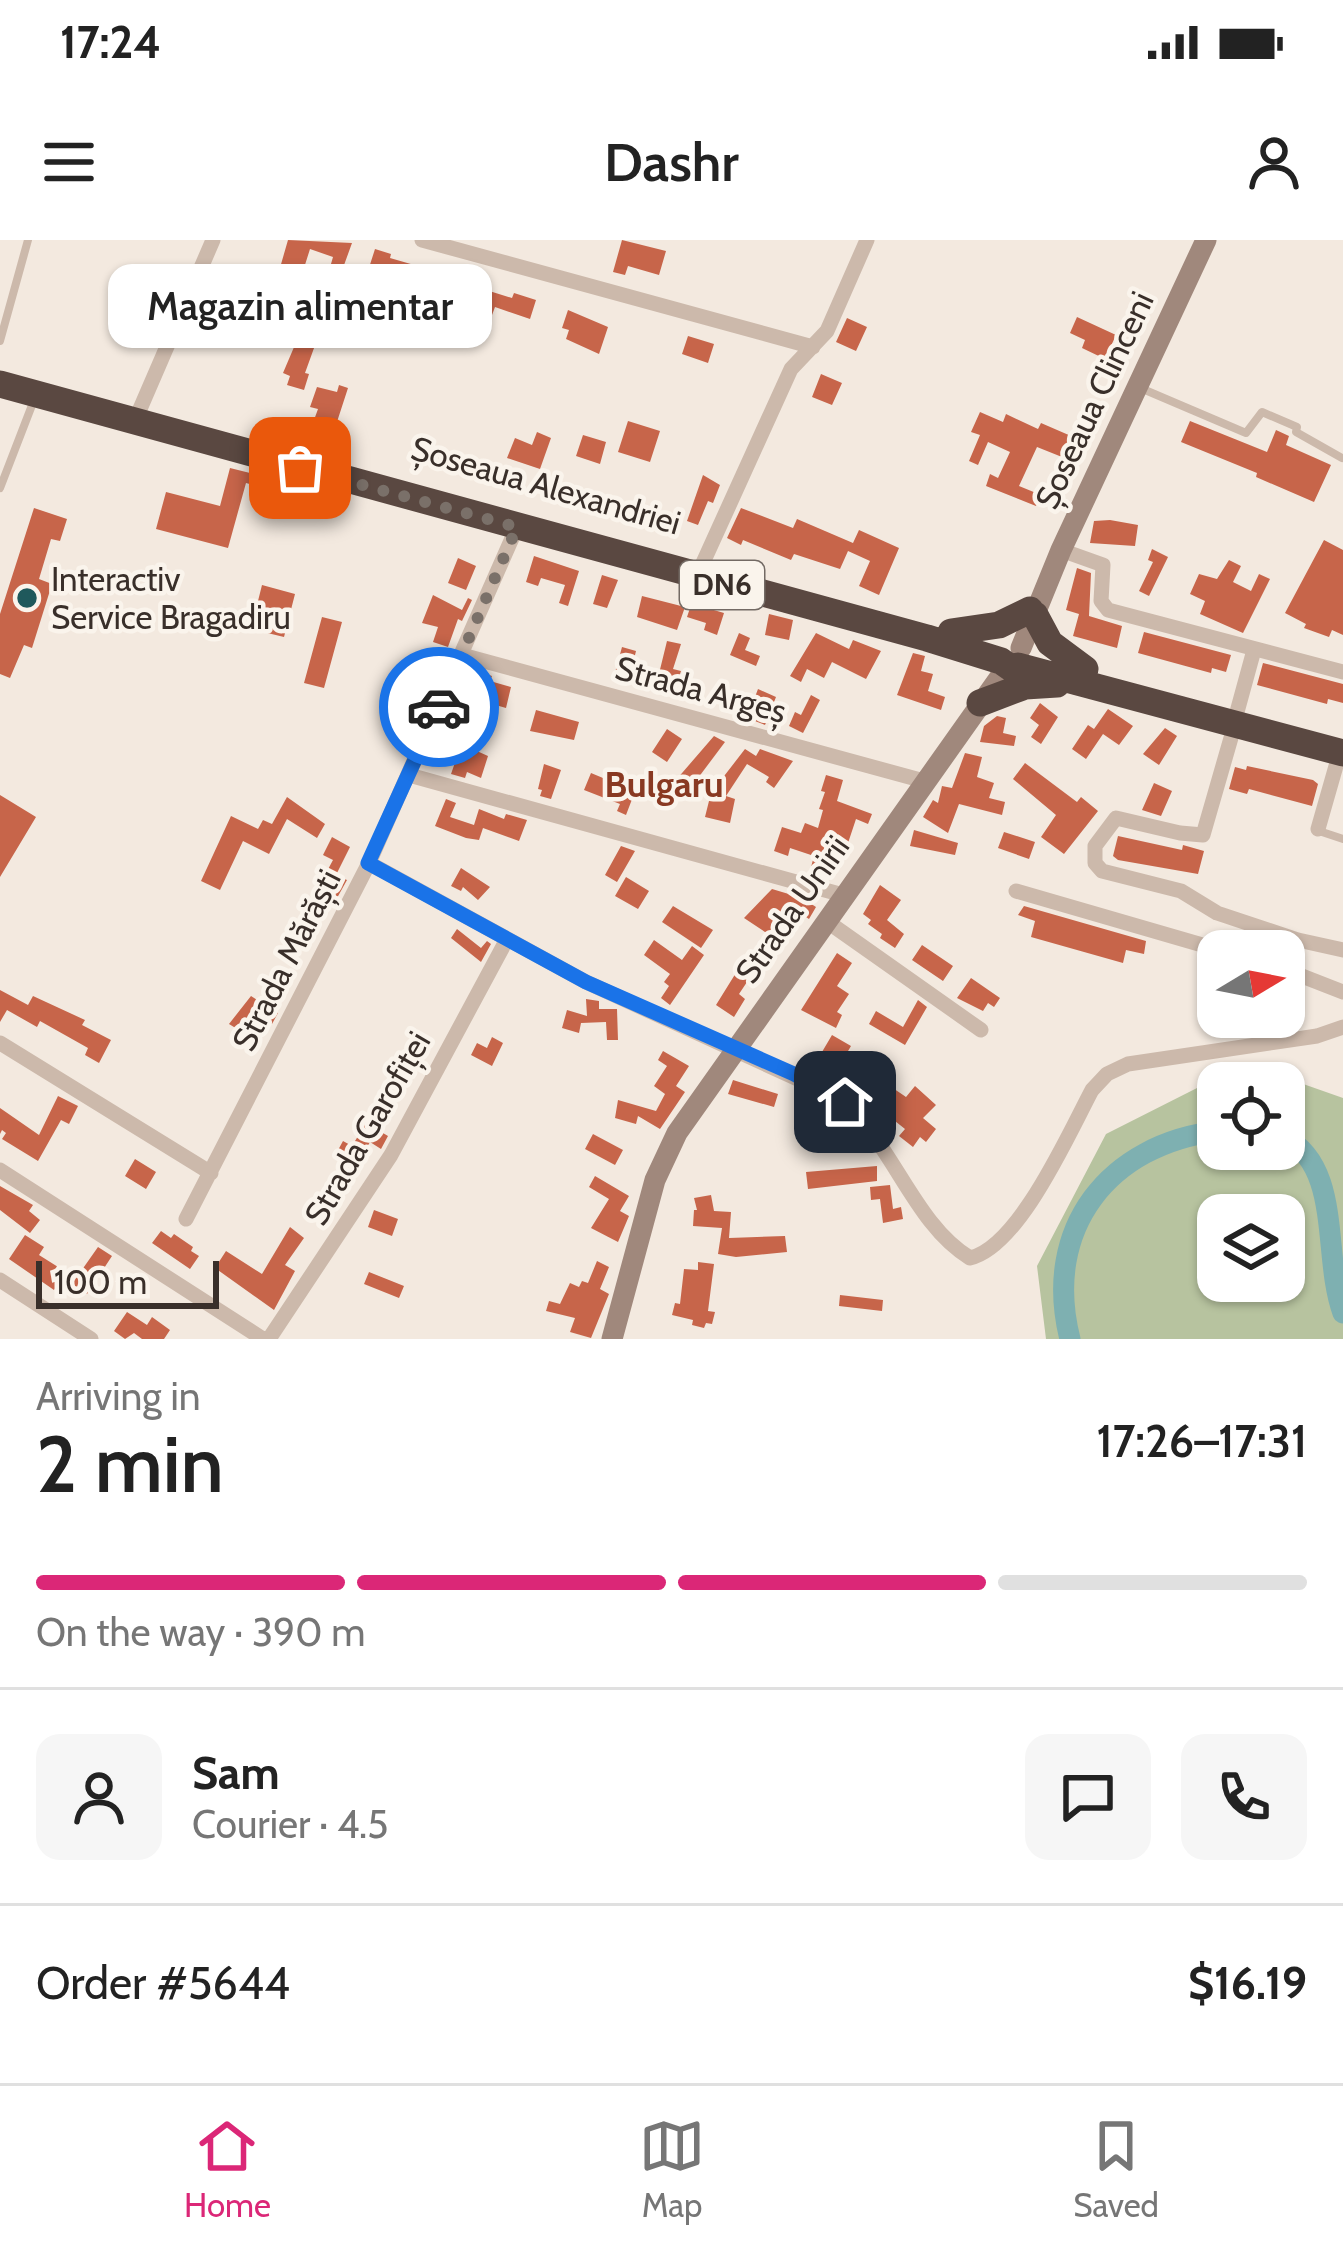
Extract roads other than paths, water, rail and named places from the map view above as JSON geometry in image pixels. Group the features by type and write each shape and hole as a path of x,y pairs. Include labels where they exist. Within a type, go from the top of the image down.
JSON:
{"highway":[{"name":"Șoseaua Alexandriei","path":"0,370 951,632 1012,655"},
{"name":"Șoseaua Alexandriei","path":"0,384 1342,746"},
{"path":"951,632 999,625 1036,604 1050,643 1089,678"},
{"path":"980,703 1025,686 1089,678"}],"main road":[{"name":"Șoseaua Clinceni","path":"1012,655 1206,240"},
{"name":"Strada Unirii","path":"612,1339 661,1163 734,1048 1012,655"}],"street":[{"path":"140,409 212,240"},
{"path":"422,240 813,347"},
{"path":"702,566 790,369 813,347 835,314 867,240"},
{"name":"Strada Mărăști","path":"186,1219 368,863 517,527"},
{"path":"1060,550 1105,567 1101,601 1108,610 1343,672"},
{"path":"1254,650 1204,835 1116,818 1095,846 1095,863 1102,871 1181,891 1217,914 1343,950"},
{"name":"Strada Argeș","path":"462,655 924,781"},
{"path":"1318,829 1342,746"},
{"path":"409,776 843,895"},
{"path":"368,863 586,982 827,1090 852,1108 946,1238 970,1258 987,1250 1027,1207 1092,1090 1118,1067 1317,1036 1343,1027"},
{"path":"1016,891 1197,943"},
{"path":"825,920 981,1030"},
{"name":"Strada Garofiței","path":"0,1170 266,1339 391,1155 506,940"},
{"path":"1305,978 1343,992"},
{"path":"0,1043 211,1173"},
{"path":"0,1280 91,1339"}],"lane":[{"path":"0,340 28,240"},
{"path":"1137,386 1246,433 1262,412 1297,427 1296,432 1342,458"},
{"path":"0,488 35,396"},
{"path":"1318,829 1343,839"}],"waterway":[{"path":"1070,1339 1064,1299 1066,1262 1076,1228 1093,1198 1116,1173 1145,1153 1197,1135"},
{"path":"1305,1154 1323,1191 1343,1313"}],"place":[{"name":"Magazin alimentar","path":"300,468"},
{"name":"Interactiv Service Bragadiru","path":"27,598"}],"district":[{"name":"Bulgaru","path":"664,784"}]}
